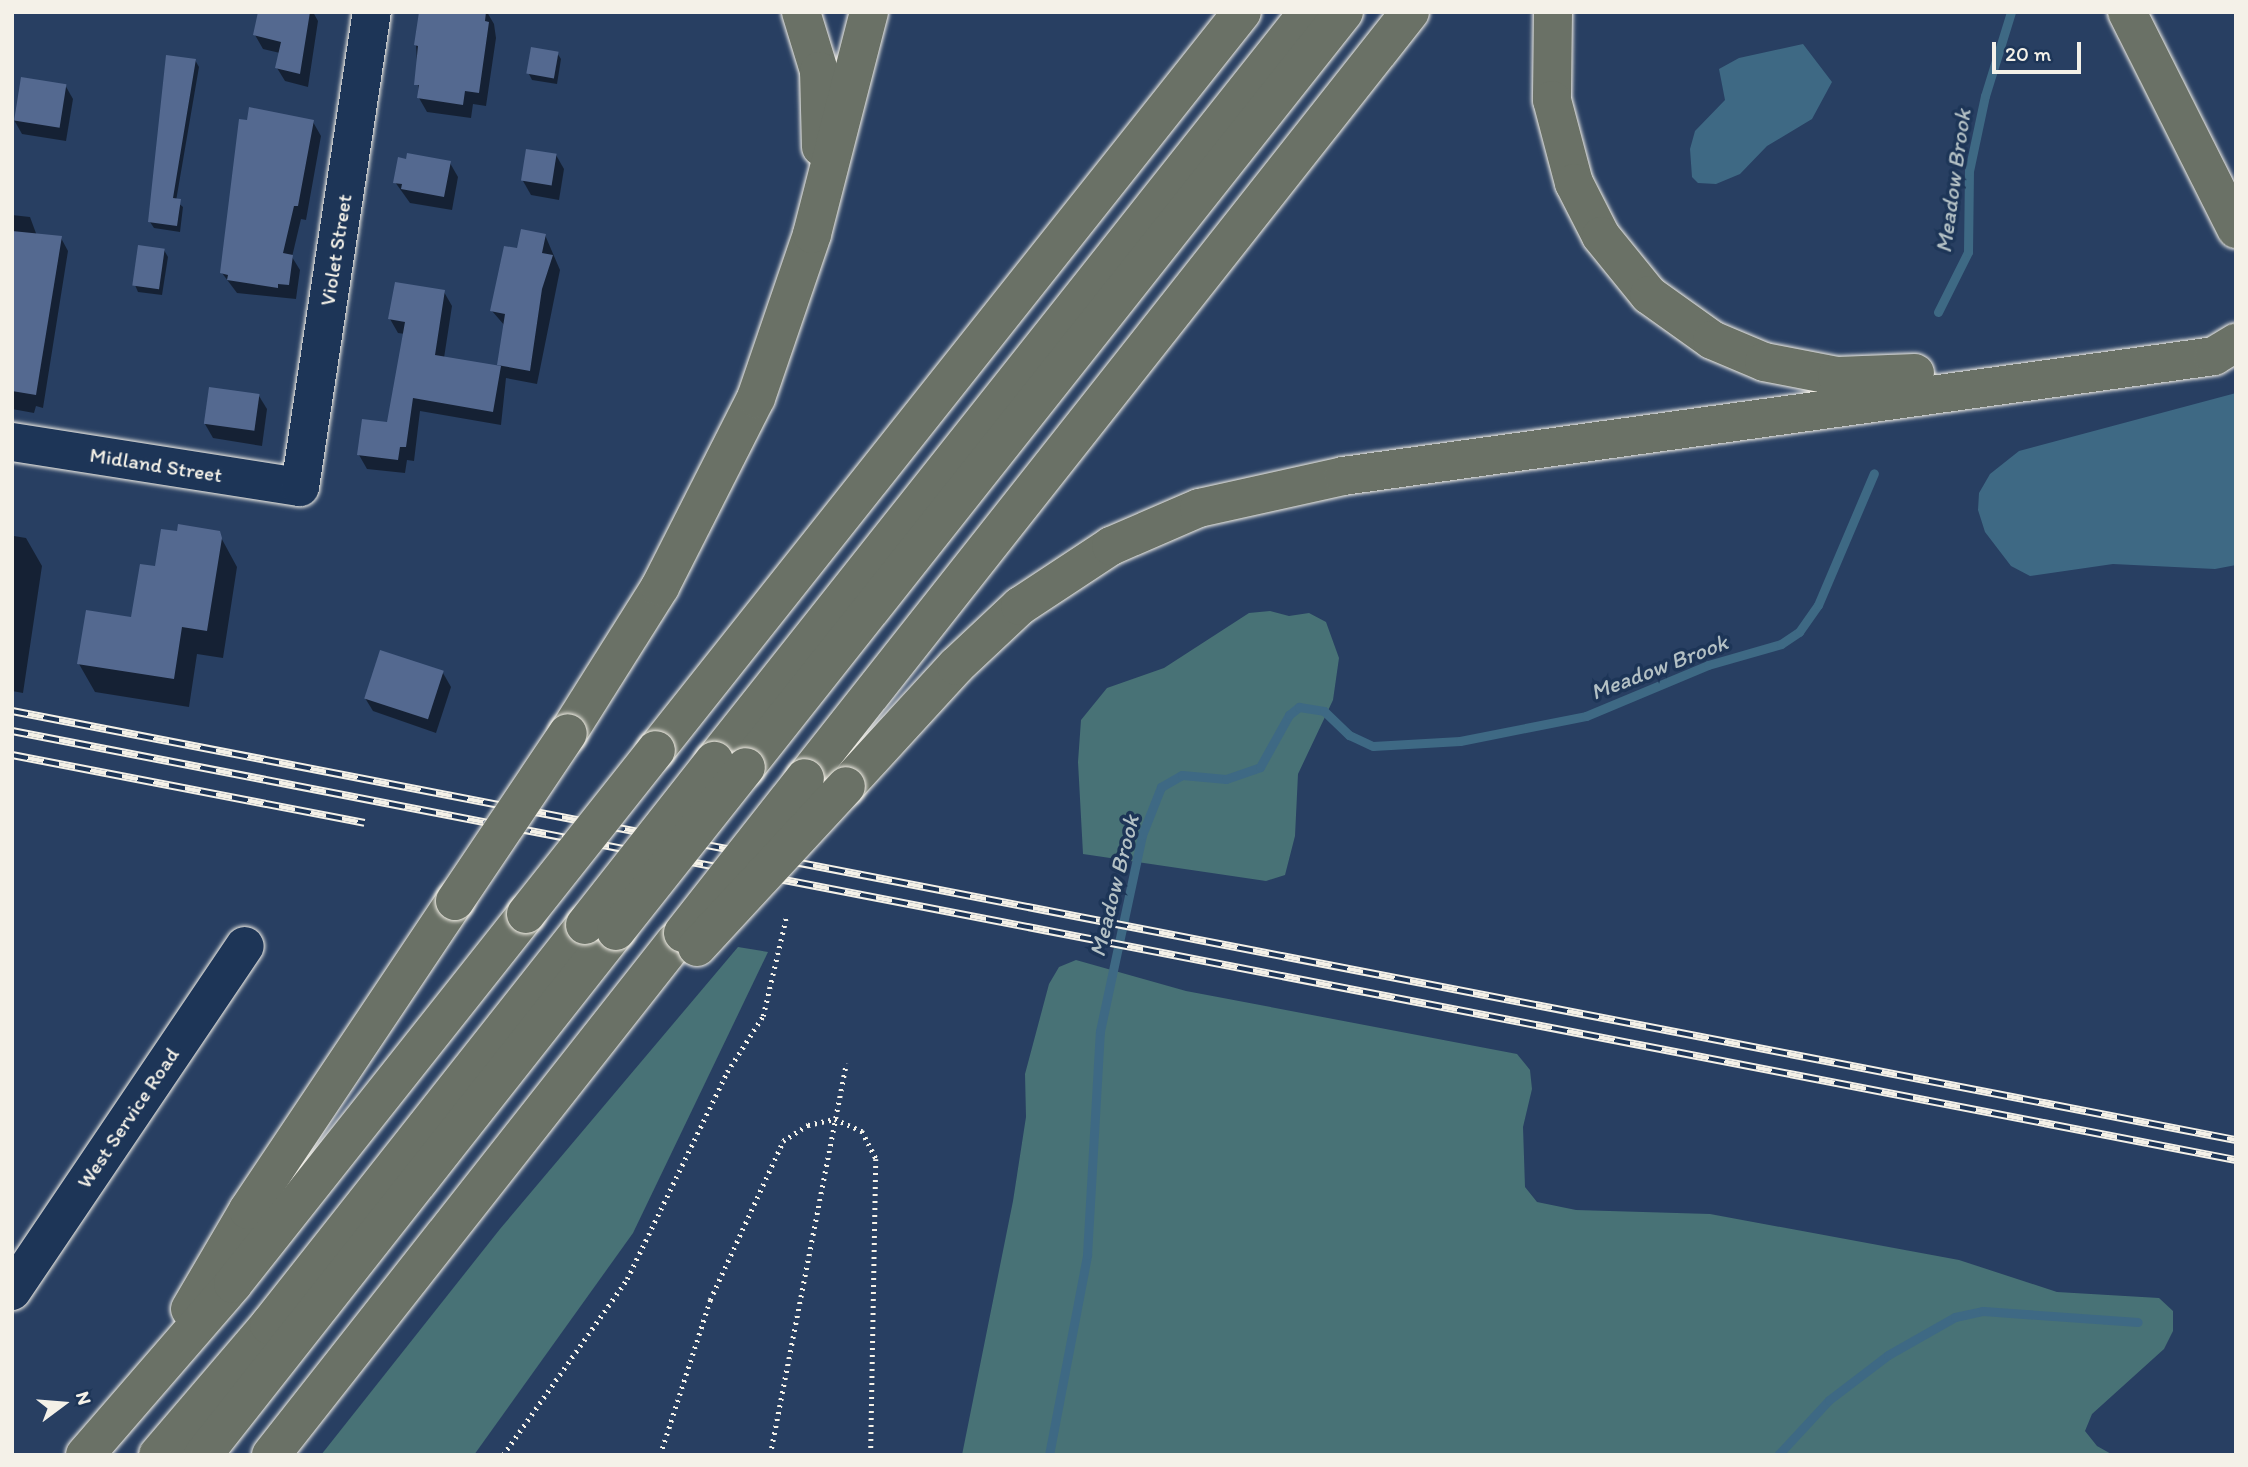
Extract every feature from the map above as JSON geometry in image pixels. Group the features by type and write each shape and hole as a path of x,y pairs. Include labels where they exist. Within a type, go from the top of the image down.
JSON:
{"main road":[{"path":"801,12 821,89 812,234"},
{"path":"158,1374 227,1243 568,733 660,587 713,490 771,360 812,234 869,12"},
{"path":"85,1455 158,1374 526,915 1242,12"},
{"path":"2127,12 2236,229"},
{"path":"203,1455 600,928 1332,13"},
{"path":"686,945 805,778 1407,17"},
{"path":"1552,27 1552,100 1563,151 1583,203 1601,236 1636,281 1664,308 1712,340 1746,355 1819,374 1883,377 2236,326"},
{"path":"271,1455 623,1009 846,786 956,666 1020,606 1111,545 1199,508 1343,476 2214,356 2236,343"},
{"path":"158,1455 600,928"}],"street":[{"name":"Violet Street","path":"300,487 372,12"},
{"name":"Midland Street","path":"12,442 300,487"},
{"name":"West Service Road","path":"12,1291 245,946"}],"path":[{"path":"503,1455 627,1279 727,1072 763,1016 786,918"},
{"path":"770,1455 846,1063"},
{"path":"660,1455 710,1300 783,1141 808,1125 835,1119 862,1131 876,1158 871,1455"}],"green space":[{"path":"1270,611 1289,616 1309,613 1326,622 1339,658 1333,700 1298,774 1295,836 1285,875 1266,881 1083,854 1078,762 1081,720 1107,688 1164,668 1249,613"},
{"path":"738,947 768,952 633,1233 474,1455 321,1455 500,1229"},
{"path":"1076,960 1186,991 1517,1054 1530,1070 1532,1089 1523,1127 1525,1187 1537,1202 1576,1210 1710,1214 1959,1260 2057,1292 2159,1298 2173,1311 2173,1331 2164,1349 2092,1414 2085,1431 2097,1446 2113,1455 962,1455 1013,1201 1026,1117 1025,1074 1049,984 1059,967"}],"water":[{"path":"1803,44 1832,82 1812,119 1767,146 1740,174 1716,184 1698,183 1692,177 1690,149 1695,131 1725,100 1719,69 1739,58"},
{"path":"2236,393 2236,565 2215,569 2113,564 2030,576 2011,566 1985,532 1978,510 1979,493 1990,474 2019,451"}],"building":[{"path":"258,12 310,12 300,74 275,68 281,42 253,35"},
{"path":"419,12 486,12 485,21 489,22 479,93 465,91 463,105 417,98 419,85 414,85 418,46 414,45"},
{"path":"531,47 559,52 554,78 526,74"},
{"path":"166,55 196,59 173,198 181,199 177,226 148,222"},
{"path":"21,77 66,84 60,128 14,120"},
{"path":"249,107 314,120 298,206 294,206 283,253 293,255 289,285 278,284 278,288 227,280 228,275 220,273 239,119 247,120"},
{"path":"526,149 557,154 552,185 521,181"},
{"path":"407,153 451,161 444,197 401,189 402,184 393,183 398,157 406,159"},
{"path":"521,229 546,234 542,253 553,255 542,289 530,371 497,365 505,314 490,311 504,246 517,248"},
{"path":"12,231 62,236 36,395 12,391"},
{"path":"138,245 165,249 159,289 132,286"},
{"path":"395,282 445,290 435,355 501,366 493,412 413,398 406,447 400,447 398,460 357,455 362,419 387,422 405,322 388,319"},
{"path":"209,387 260,394 254,431 204,424"},
{"path":"178,524 220,531 222,538 207,631 182,627 174,679 77,664 86,610 131,617 140,564 155,566 161,529 177,531"},
{"path":"380,650 444,671 428,719 364,699"}],"waterway":[{"name":"Meadow Brook","path":"1938,312 1968,252 1969,171 1985,96 2011,12"},
{"name":"Meadow Brook","path":"1049,1455 1087,1255 1100,1031 1142,835 1161,787 1182,775 1226,779 1260,767 1289,715 1299,707 1324,711 1349,735 1373,746 1460,741 1586,716 1708,665 1781,644 1799,632 1818,605 1874,473"},
{"path":"1778,1455 1829,1400 1888,1355 1955,1317 1983,1311 2138,1322"}],"railway":[{"path":"12,711 2236,1140"},
{"path":"12,731 2236,1160"},
{"path":"12,755 365,823"}]}
